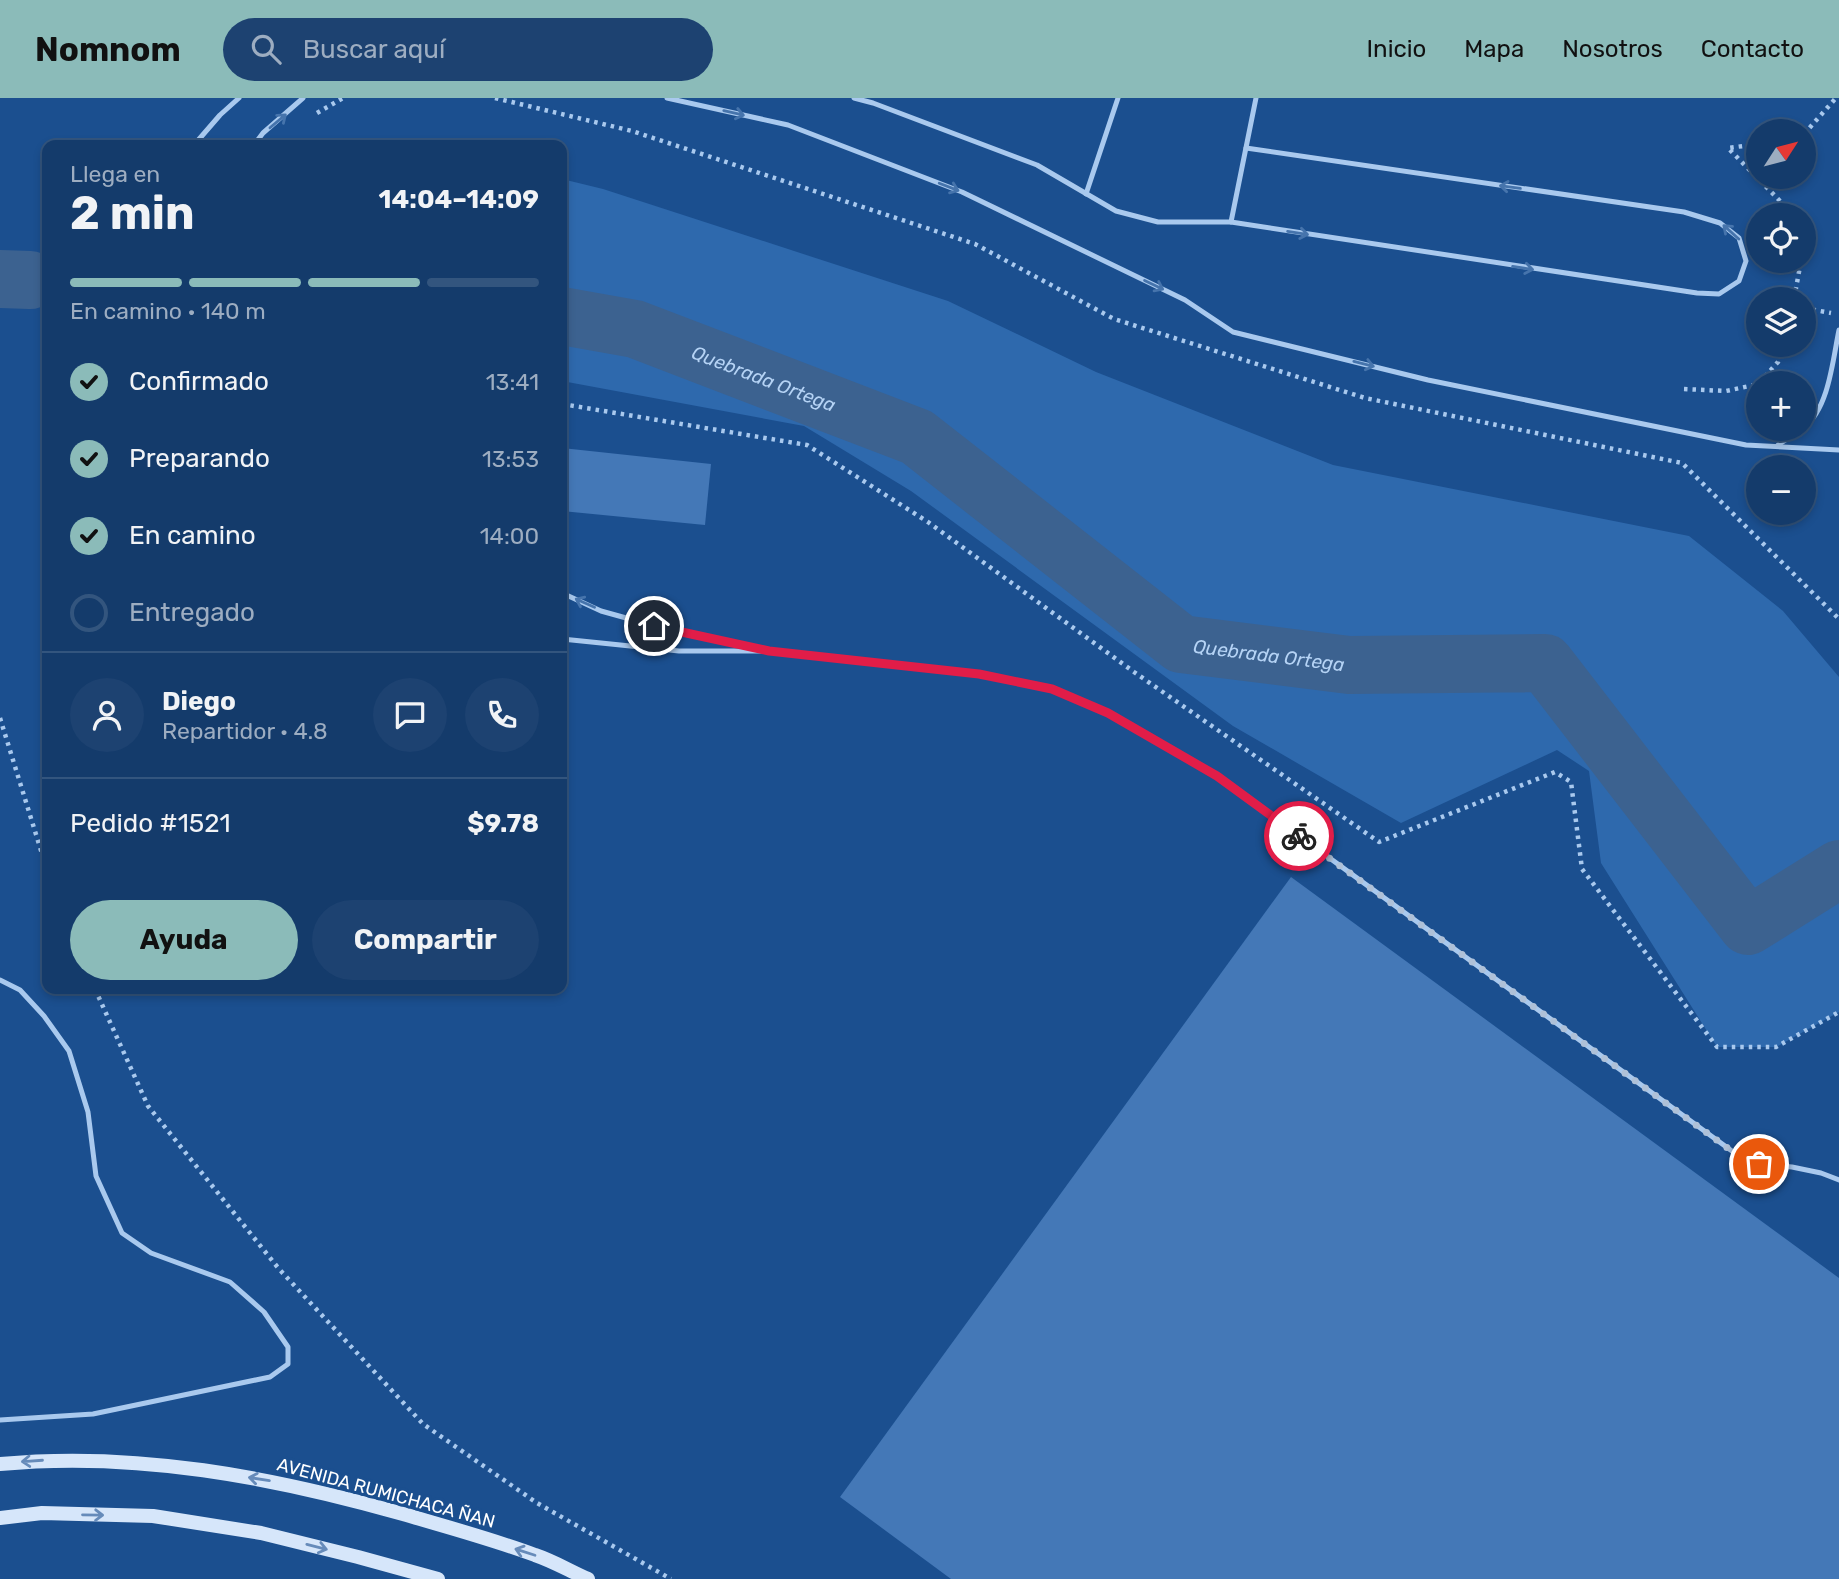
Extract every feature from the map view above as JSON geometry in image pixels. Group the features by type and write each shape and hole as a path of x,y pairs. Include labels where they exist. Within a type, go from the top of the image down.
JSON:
{"main road":[{"name":"AVENIDA RUMICHACA ÑAN","path":"0,1464 40,1460 158,1464 271,1481 446,1526 536,1555 588,1579"},
{"path":"0,1518 41,1513 153,1516 261,1533 438,1579"}],"lane":[{"path":"198,140 239,98"},
{"path":"258,140 303,98"},
{"path":"667,98 788,125 962,192 1185,300 1233,332 1441,383 1746,445 1839,450"},
{"path":"854,98 1037,165 1116,211 1158,222 1231,222 1697,293 1719,294 1738,281 1746,261 1739,238 1720,223 1684,212 1246,148"},
{"path":"1086,194 1118,98"},
{"path":"1231,222 1255,98"},
{"path":"1816,414 1825,396 1839,330"},
{"path":"1777,446 1784,441"},
{"path":"567,595 601,611 654,626 769,651 979,674 1052,689 1108,713 1217,776 1736,1154 1759,1164 1821,1172 1839,1180"},
{"path":"567,640 679,651 769,651"},
{"path":"0,980 20,990 44,1016 69,1051 88,1112 96,1176 122,1233 152,1253 230,1282 264,1312 288,1347 288,1364 270,1377 93,1414 0,1420"}],"path":[{"path":"309,118 344,98"},
{"path":"1816,120 1836,98"},
{"path":"1746,146 1728,149 1746,167"},
{"path":"1768,189 1782,203"},
{"path":"1816,311 1839,315"},
{"path":"1684,389 1726,391 1746,386"},
{"path":"567,405 807,446 928,522 1134,672 1378,842 1555,772 1571,782 1583,869 1717,1046 1776,1047 1839,1012"},
{"path":"0,718 42,854"},
{"path":"97,994 148,1106 279,1269 423,1424 537,1503 671,1579"}],"shaded area":[{"path":"567,180 603,189 948,301 1096,372 1333,465 1689,536 1783,611 1839,677 1839,1012 1776,1047 1717,1047 1601,863 1589,771 1557,750 1401,823 1233,726 911,491 804,426 567,382"}],"building":[{"path":"567,449 711,464 705,525 567,511"},
{"path":"1291,877 1839,1278 1839,1579 951,1579 840,1497"}],"waterway":[{"name":"Quebrada Ortega","path":"0,279 30,280"},
{"name":"Quebrada Ortega","path":"567,317 635,329 917,437 1181,644 1349,665 1545,663 1748,926 1839,869"}],"way so far":[{"path":"1299,836 1736,1154 1759,1164"}],"route":[{"path":"654,626 769,651 979,674 1052,689 1108,713 1217,776 1299,836"}]}
